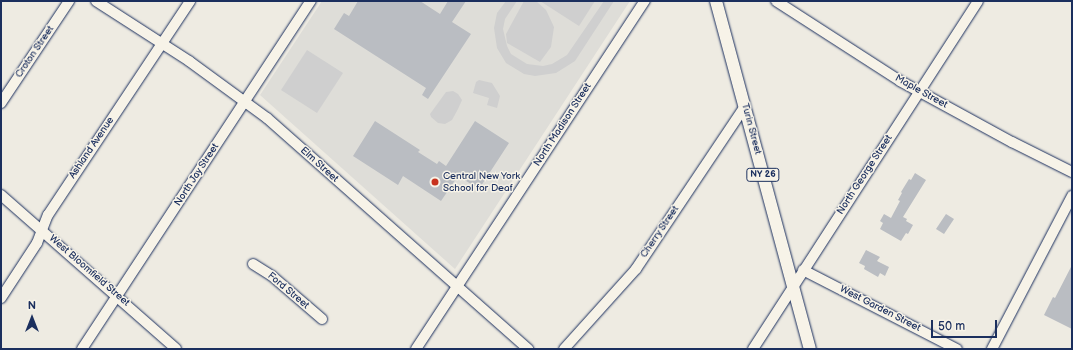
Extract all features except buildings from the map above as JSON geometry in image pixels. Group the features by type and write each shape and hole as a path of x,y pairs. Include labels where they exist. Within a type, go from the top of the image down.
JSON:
{"main road":[{"name":"Turin Street","path":"716,1 794,284 810,349"}],"street":[{"name":"Croton Street","path":"1,103 69,1"},
{"name":"Elm Street","path":"96,1 162,44 245,101 267,118 459,286 528,349"},
{"name":"Ashland Avenue","path":"1,298 37,244 48,215 190,1"},
{"name":"North Jay Street","path":"82,349 311,1"},
{"name":"North Madison Street","path":"416,349 459,286 645,1"},
{"name":"Maple Street","path":"776,1 920,92 1072,172"},
{"name":"North George Street","path":"753,349 978,1"},
{"name":"Cherry Street","path":"564,349 636,269 744,106"},
{"name":"West Bloomfield Street","path":"1,195 176,349"},
{"path":"992,349 1072,196"},
{"name":"Ford Street","path":"254,264 272,276 322,320"},
{"name":"West Garden Street","path":"803,270 957,349"}],"shaded area":[{"name":"Central New York School for Deaf","path":"322,1 630,1 455,269 260,95"},
{"path":"506,1 517,1 505,19 503,29 507,46 511,54 527,64 543,66 552,64 567,55 604,1 614,1 575,61 556,73 535,76 524,74 506,63 497,48 494,28 497,13"},
{"path":"524,1 536,1 546,10 554,27 551,47 540,62 507,43 506,34"},
{"path":"540,1 595,1 579,26"},
{"path":"307,50 343,73 317,113 281,90"},
{"path":"479,80 492,83 500,96 497,108 487,105 489,98 473,93 476,82"},
{"path":"453,91 458,94 462,100 458,109 452,120 445,124 438,123 431,117 430,114 446,92"}],"place":[{"name":"Central New York School for Deaf","path":"435,182"}]}
